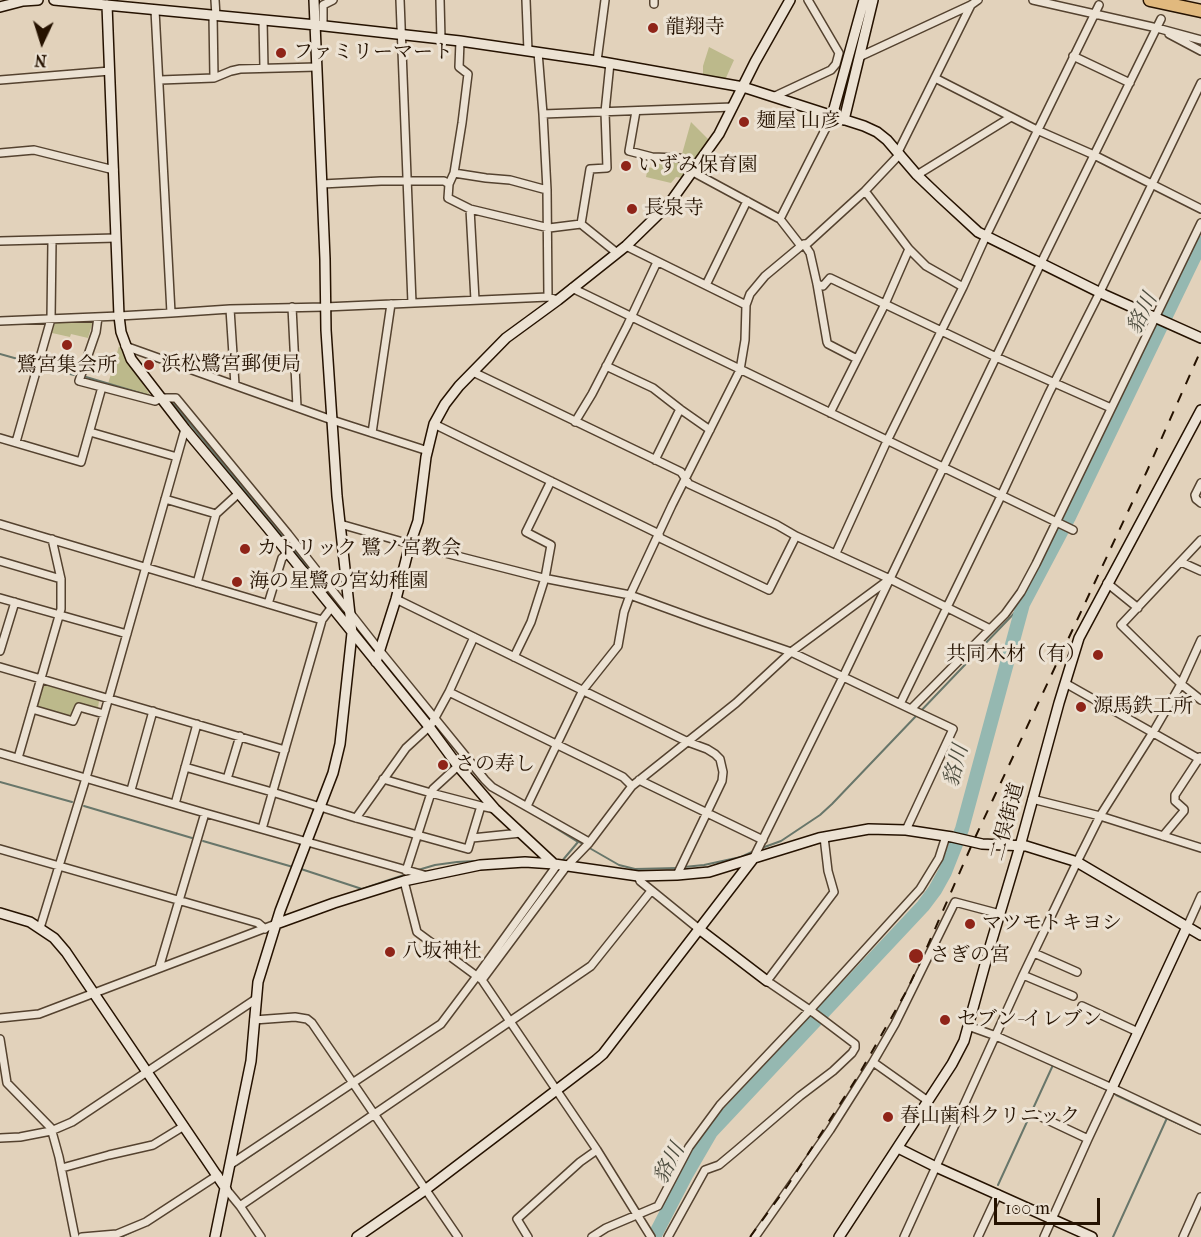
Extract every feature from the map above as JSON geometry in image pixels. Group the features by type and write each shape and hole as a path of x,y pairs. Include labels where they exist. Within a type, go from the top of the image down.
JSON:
{"highway":[{"path":"1150,0 1201,11"}],"street":[{"path":"0,7 38,0"},
{"path":"54,0 93,2 460,41 610,63 743,87 877,132 887,140 917,175 978,232 1100,292 1201,338"},
{"path":"214,78 216,0"},
{"path":"314,0 319,25"},
{"path":"215,1237 251,1061 258,982 296,868 333,773 340,744 351,630 337,496 332,420 317,67 319,25 323,5 333,0"},
{"path":"400,0 412,303"},
{"path":"440,0 441,39"},
{"path":"526,0 543,114 553,298"},
{"path":"597,61 605,0"},
{"path":"378,657 418,521 434,424 445,404 459,386 506,338 553,298 572,288 626,246 669,204 719,134 755,62 790,0"},
{"path":"773,97 831,70 836,64 839,53 808,0"},
{"path":"780,219 832,116 864,0"},
{"path":"844,120 873,0"},
{"path":"859,57 978,0"},
{"path":"1033,0 1201,40"},
{"path":"107,5 119,316 121,332 131,359 161,400 332,608 378,657 433,723 485,780 589,843"},
{"path":"527,806 584,690 618,646 624,612 630,595 740,370 745,340 746,305 750,294 765,276 865,191 899,153 971,5"},
{"path":"836,553 887,441 1099,5"},
{"path":"155,10 171,313"},
{"path":"263,20 264,68"},
{"path":"357,1237 425,1190 603,1054 754,857 843,677 1041,263 1130,83 1160,29 1161,20"},
{"path":"1160,29 1201,51"},
{"path":"460,41 459,67 468,74 454,173 449,184 448,198 470,209 549,228 581,224 617,253"},
{"path":"1073,56 1130,83"},
{"path":"581,224 590,169 607,168 605,112 610,63"},
{"path":"160,80 214,78 240,69 317,67"},
{"path":"0,80 110,71"},
{"path":"935,78 1201,209"},
{"path":"900,704 1054,382 1201,83"},
{"path":"543,114 733,107"},
{"path":"636,111 629,151 652,157 679,158 780,219 810,253 828,344 857,359"},
{"path":"917,175 1011,117"},
{"path":"0,153 34,150 114,170"},
{"path":"454,173 510,180 548,190"},
{"path":"322,184 381,181 444,181 449,184"},
{"path":"865,191 909,249 926,266 963,287"},
{"path":"706,285 747,201"},
{"path":"470,209 475,300"},
{"path":"913,710 1005,614 1021,592 1201,223"},
{"path":"0,241 116,238"},
{"path":"16,442 51,319 51,241"},
{"path":"626,246 746,305"},
{"path":"830,413 885,304 909,249"},
{"path":"575,422 592,394 657,262"},
{"path":"817,284 824,286 830,278 996,357 1111,408"},
{"path":"572,288 1072,530"},
{"path":"0,321 230,309 553,298"},
{"path":"372,433 391,304"},
{"path":"292,307 297,407"},
{"path":"230,309 235,385"},
{"path":"98,316 96,332 79,381 161,400 176,398 241,476 349,614 378,657"},
{"path":"125,346 332,420 428,451"},
{"path":"606,366 652,388 710,430"},
{"path":"473,372 681,472 689,484 990,628"},
{"path":"0,438 81,462 102,387"},
{"path":"654,460 680,409"},
{"name":"二俣街道","path":"839,1237 952,1064 964,1041 1079,638 1201,412"},
{"path":"434,424 659,534 660,538 769,590 796,536"},
{"path":"40,928 86,778 185,429"},
{"path":"90,432 177,457"},
{"path":"514,657 531,622 544,578 550,545 526,532 551,481"},
{"path":"1201,483 1196,495 1196,499 1201,503"},
{"path":"197,583 216,514 239,493"},
{"path":"165,499 216,514"},
{"path":"0,524 322,620"},
{"path":"340,524 544,578 630,595 791,652 953,729 906,830"},
{"path":"18,758 61,609 61,579 52,539"},
{"path":"1201,540 1121,626 1181,684 1201,700"},
{"path":"268,604 282,558 288,554"},
{"path":"0,561 61,579"},
{"path":"1181,562 1201,571"},
{"path":"231,1164 441,1024 480,978 559,865 583,850 632,786 736,703 791,652 890,579"},
{"path":"1107,583 1138,609"},
{"path":"0,598 127,634"},
{"path":"396,599 715,754 720,759 723,772 722,781 679,869"},
{"path":"0,651 15,602"},
{"path":"262,829 322,620 332,608"},
{"path":"356,818 406,748 433,723 474,637"},
{"path":"904,1237 1077,862 1100,816 1181,684 1201,640"},
{"path":"0,667 285,750"},
{"path":"1065,683 1200,758 1175,795 1175,800 1184,812 1163,836"},
{"path":"449,692 623,777 632,786"},
{"path":"32,709 73,721 79,707 104,714"},
{"path":"131,790 153,711"},
{"path":"433,723 458,766 495,808 559,865"},
{"path":"175,804 197,724"},
{"path":"227,779 240,736"},
{"path":"0,753 306,842 406,874 423,875 500,863 525,862 638,876 679,869 709,872 824,837 869,829 906,830 991,845 1026,846 1077,862 1201,935"},
{"path":"458,766 431,793 406,874 417,932 480,978 597,1150 650,1236"},
{"path":"185,767 468,849 481,806"},
{"path":"383,779 495,808"},
{"path":"639,780 761,842"},
{"path":"1032,799 1100,816 1201,848"},
{"path":"159,968 205,813"},
{"path":"472,838 521,833"},
{"path":"767,981 834,892 828,871 824,837"},
{"path":"592,1237 606,1228 658,1206 689,1147 720,1106 812,1012 920,889 949,837"},
{"path":"0,849 258,923 265,929"},
{"path":"0,1018 39,1014 406,874"},
{"path":"638,876 651,891 699,929 855,1044 852,1053 833,1071 719,1165 705,1170 668,1237"},
{"path":"240,1206 591,966 651,891"},
{"path":"1044,1237 1201,896"},
{"path":"755,1237 830,1130 873,1062 895,1024 955,902 1000,914"},
{"path":"0,913 30,922 54,939 66,952 261,1237"},
{"path":"1034,953 1077,972"},
{"path":"1023,975 1073,996"},
{"path":"0,1138 51,1131 72,1122 256,999"},
{"path":"1082,1006 1138,1032"},
{"path":"254,1020 295,1017 307,1019 312,1023 458,1237"},
{"path":"968,1026 996,1036 1201,1130"},
{"path":"0,1039 1,1059 7,1083 51,1131 62,1168 75,1237"},
{"path":"873,1062 928,1101"},
{"path":"1035,1113 1088,1138"},
{"path":"62,1168 153,1145 184,1126"},
{"path":"898,1148 1092,1237"},
{"path":"528,1237 517,1219 580,1162 597,1150"},
{"path":"82,1237 117,1234 146,1222 218,1175"},
{"path":"978,1237 998,1194"},
{"path":"1183,1237 1201,1197"}],"shaded area":[{"path":"709,47 734,60 725,80 703,76 703,66"},
{"path":"691,122 709,140 696,159 682,154"},
{"path":"675,160 692,167 683,178 676,177 671,183 646,177 648,167 652,168 653,163 667,164"},
{"path":"93,321 88,338 52,333 55,322"},
{"path":"119,346 150,395 108,384"},
{"path":"43,684 99,701 98,708 78,703 72,717 37,707"}],"waterway":[{"name":"貉川","path":"654,1237 711,1132 923,906 945,872 962,829 1023,604 1069,517 1201,243"},
{"path":"0,354 32,363"},
{"path":"43,367 74,375"},
{"path":"86,377 157,398"},
{"path":"168,402 173,403 347,615"},
{"path":"759,849 781,841 820,815 832,804 1023,604"},
{"path":"354,624 377,652"},
{"path":"380,657 432,720"},
{"path":"450,743 485,784"},
{"path":"0,782 72,802"},
{"path":"84,806 192,838"},
{"path":"541,819 578,842 562,861"},
{"path":"203,841 293,867"},
{"path":"579,842 619,865 635,869 678,868"},
{"path":"684,867 741,857 754,851"},
{"path":"418,870 457,862 510,859"},
{"path":"298,868 362,889 407,874"},
{"path":"519,924 540,894"},
{"path":"444,1025 464,998"},
{"path":"998,1185 1053,1065 1105,1089"},
{"path":"360,1082 378,1070"},
{"path":"237,1165 350,1089"},
{"path":"1116,1095 1190,1129"},
{"path":"1113,1237 1167,1118"},
{"path":"983,1218 993,1198"},
{"path":"121,1237 148,1224"}],"railway":[{"path":"750,1237 788,1185 858,1076 906,992 1201,350"}],"place":[{"name":"龍翔寺","path":"653,28"},
{"name":"ファミリーマート","path":"281,53"},
{"name":"麺屋 山彦","path":"744,122"},
{"name":"いずみ保育園","path":"626,166"},
{"name":"長泉寺","path":"632,209"},
{"name":"鷺宮集会所","path":"67,345"},
{"name":"浜松鷺宮郵便局","path":"149,365"},
{"name":"カトリック 鷺ノ宮教会","path":"245,549"},
{"name":"海の星鷺の宮幼稚園","path":"237,582"},
{"name":"共同木材（有）","path":"1098,655"},
{"name":"源馬鉄工所","path":"1081,707"},
{"name":"さの寿し","path":"443,765"},
{"name":"マツモトキヨシ","path":"970,924"},
{"name":"八坂神社","path":"390,952"},
{"name":"さぎの宮","path":"916,956"},
{"name":"セブン-イレブン","path":"945,1020"},
{"name":"春山歯科クリニック","path":"888,1117"}]}
